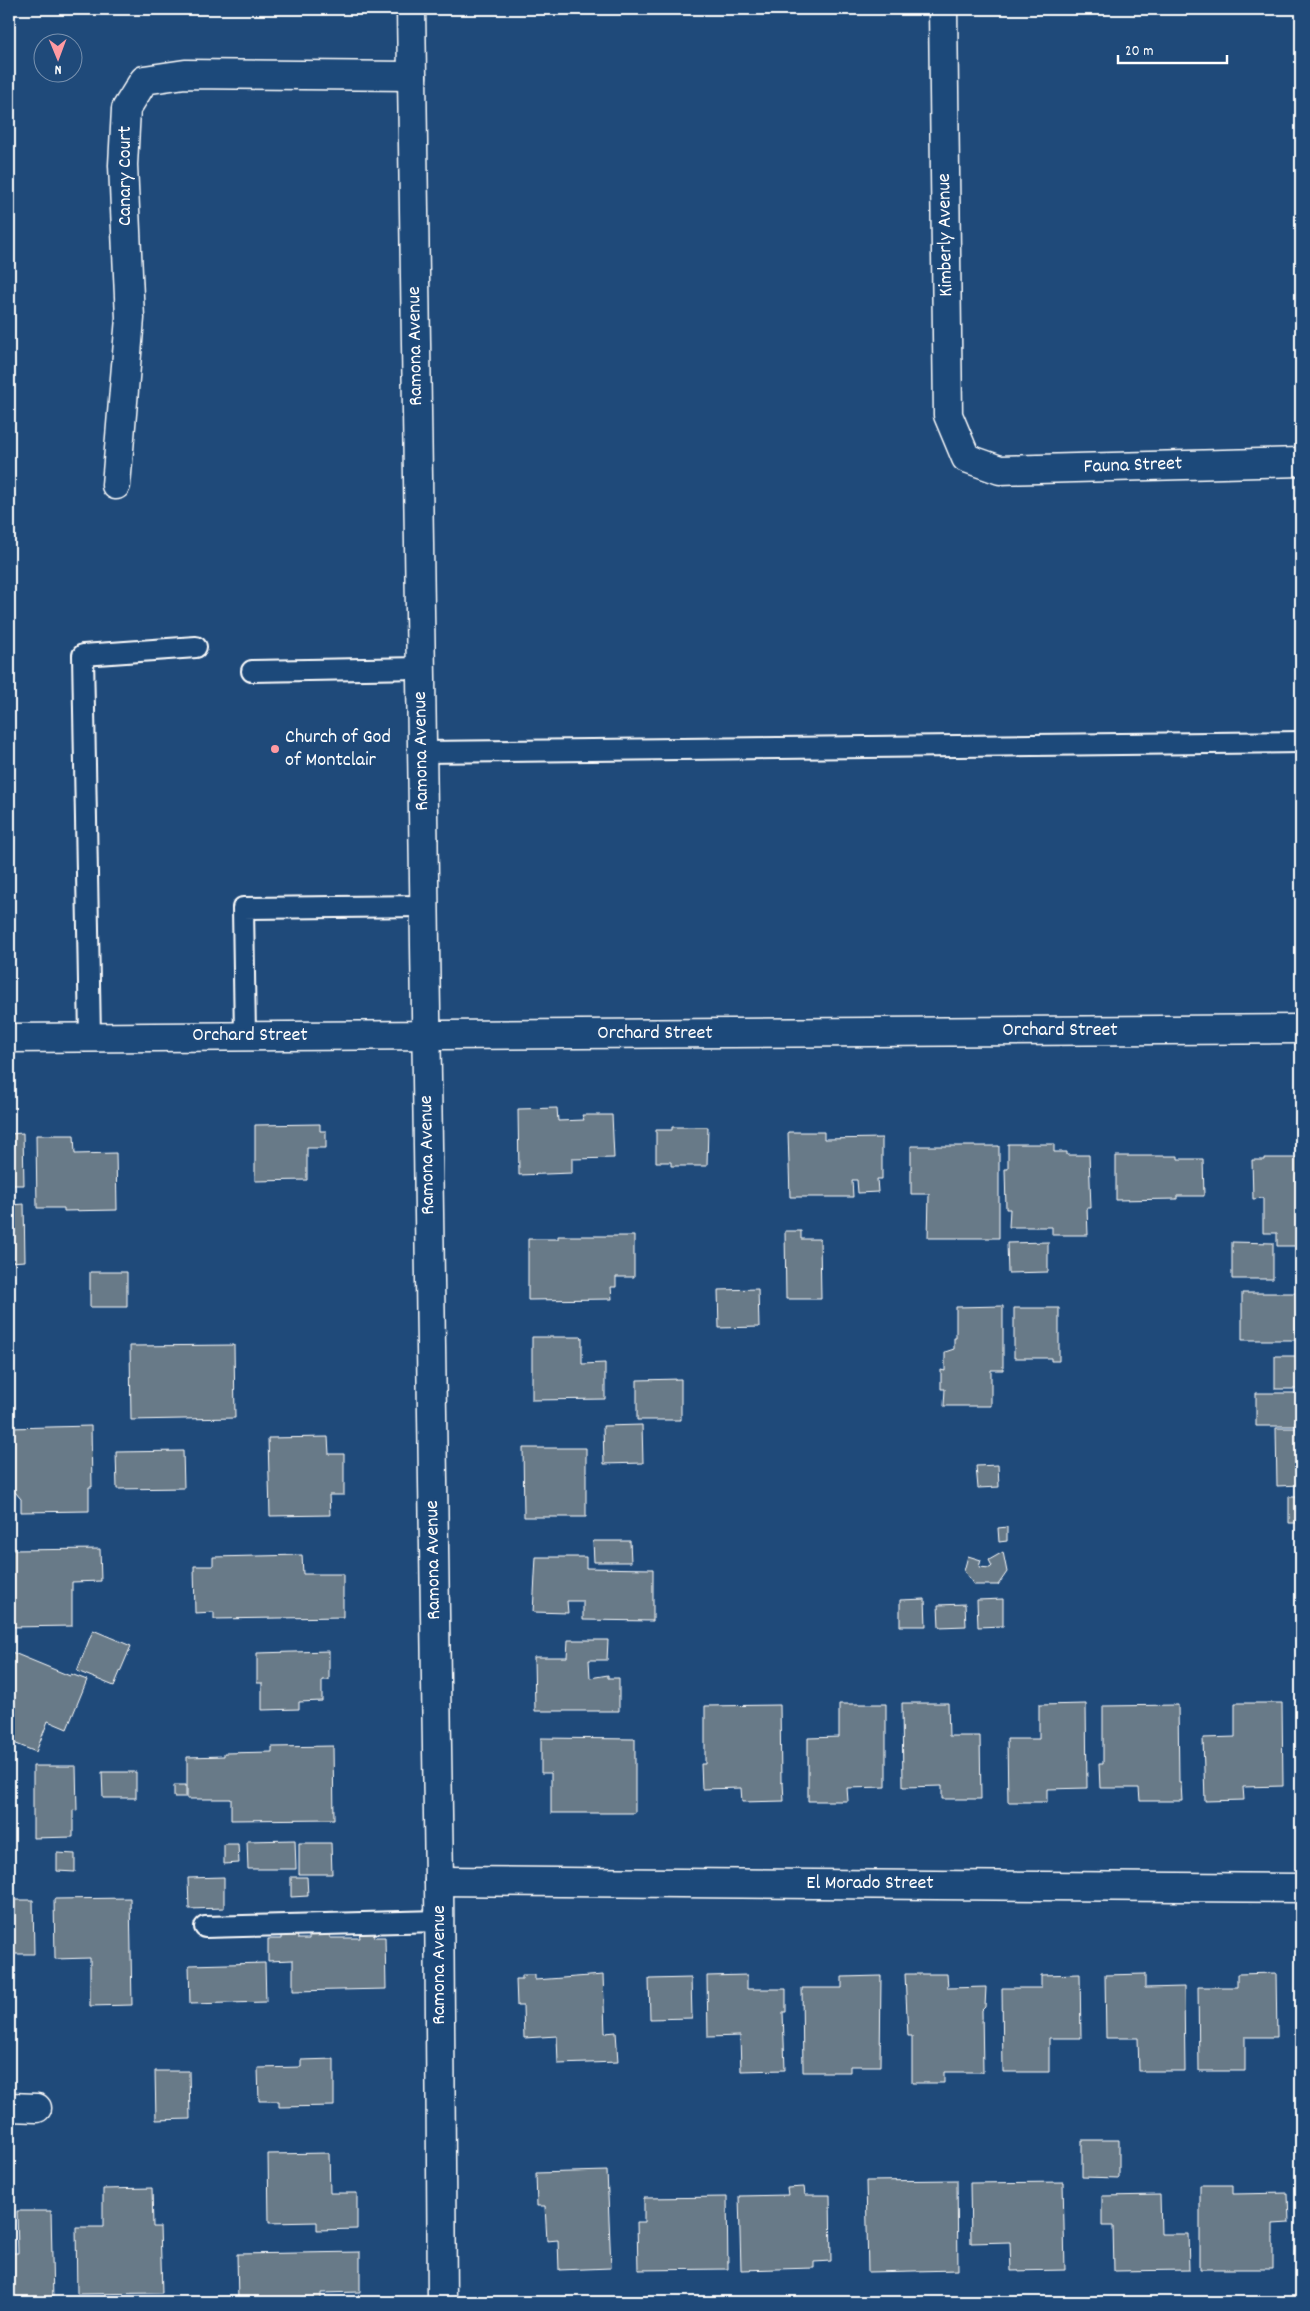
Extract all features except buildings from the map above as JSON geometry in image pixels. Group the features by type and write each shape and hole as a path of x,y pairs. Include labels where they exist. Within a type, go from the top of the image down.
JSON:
{"street":[{"name":"Ramona Avenue","path":"411,9 439,1881 442,2302"},
{"name":"Kimberly Avenue","path":"943,9 948,415 966,458"},
{"name":"Canary Court","path":"116,485 130,318 123,164 126,108 144,80 185,74 412,76"},
{"name":"Fauna Street","path":"966,458 1000,470 1301,462"},
{"name":"Orchard Street","path":"9,1038 1301,1029"},
{"name":"El Morado Street","path":"439,1881 1301,1888"},
{"path":"9,2107 37,2108"}],"lane":[{"path":"90,1037 83,655 196,647"},
{"path":"252,671 421,668"},
{"path":"422,752 1301,742"},
{"path":"245,1036 243,908 424,906"},
{"path":"205,1927 439,1921"}],"place":[{"name":"Church of God of Montclair","path":"275,749"}]}
